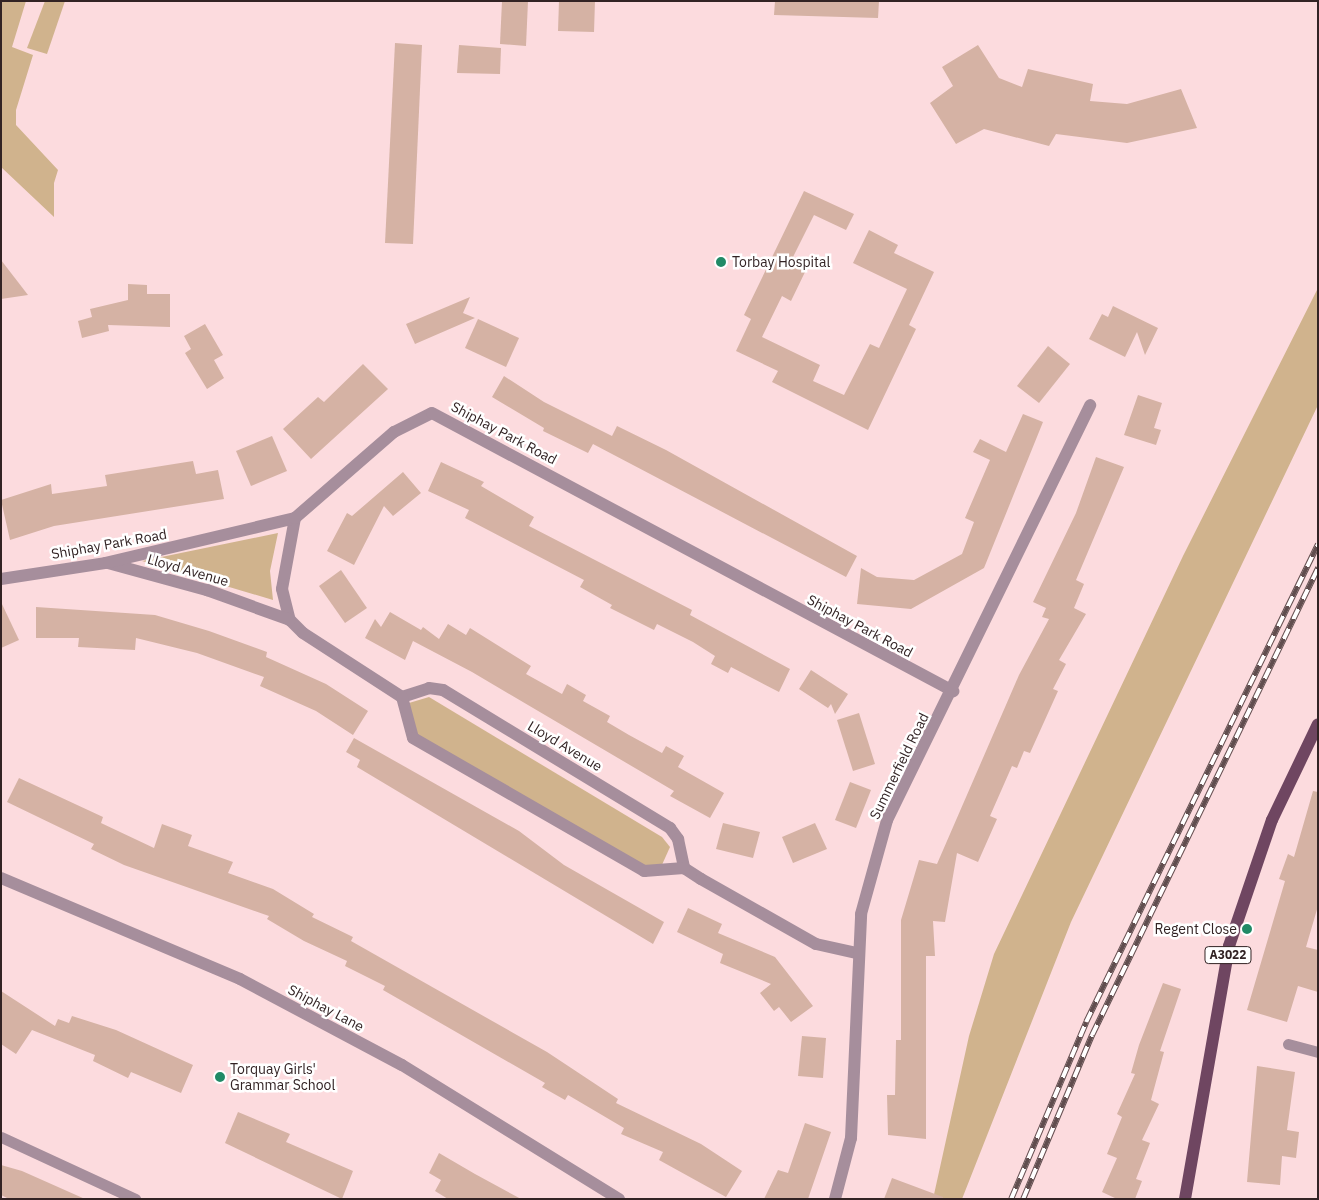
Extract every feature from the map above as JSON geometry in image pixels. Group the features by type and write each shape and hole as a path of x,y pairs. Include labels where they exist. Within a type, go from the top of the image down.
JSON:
{"main road":[{"name":"A3022","path":"1185,1199 1229,946 1272,820 1318,724"}],"street":[{"name":"Summerfield Road","path":"835,1199 851,1138 857,953 861,914 887,820 953,691 1090,405"},
{"name":"Shiphay Park Road","path":"1,579 105,562 295,518 394,432 432,413 953,691"},
{"path":"290,620 282,589 295,518"},
{"name":"Lloyd Avenue","path":"105,562 207,590 290,620 402,697 429,688 451,695 670,828 678,839 684,868"},
{"path":"402,697 413,738 644,871 684,868 816,944 857,953"},
{"name":"Shiphay Lane","path":"1,878 240,979 402,1065 619,1199"}],"lane":[{"path":"1288,1044 1318,1052"},
{"path":"1,1137 135,1199"}],"shaded area":[{"path":"1,1 26,1 12,47 33,55 16,110 16,125 58,170 54,183 54,217 1,167"},
{"path":"45,1 65,1 47,54 27,48"},
{"path":"1318,288 1318,405 1071,922 962,1199 933,1199 969,1036 994,954 1183,556"},
{"path":"278,533 270,571 273,600 142,561"},
{"path":"429,697 662,837 670,847 661,867 646,872 420,737 412,729 409,703"}],"building":[{"path":"502,1 528,1 526,46 500,44"},
{"path":"559,1 595,1 594,32 558,31"},
{"path":"775,1 879,1 878,18 774,15"},
{"path":"395,43 422,45 413,244 385,243"},
{"path":"459,45 501,48 500,74 457,73"},
{"path":"978,45 999,78 1022,87 1028,69 1093,84 1090,101 1127,104 1181,89 1197,128 1127,143 1056,134 1049,146 984,129 956,144 930,103 953,86 942,67"},
{"path":"804,191 854,214 846,230 814,215 790,263 806,270 791,301 782,296 762,337 820,365 813,381 844,395 870,344 879,348 907,289 853,263 869,230 898,245 894,253 934,272 909,325 916,329 868,430 772,382 778,371 736,351 751,319 744,315"},
{"path":"1,260 28,295 1,299"},
{"path":"128,284 147,285 147,294 170,294 170,327 108,325 109,331 82,338 78,321 92,317 90,309 128,300"},
{"path":"470,297 463,313 475,318 415,344 406,324"},
{"path":"1113,306 1158,328 1145,355 1137,332 1125,357 1089,339 1102,314 1108,317"},
{"path":"478,319 519,338 506,367 465,348"},
{"path":"205,324 223,355 214,360 224,378 207,389 185,353 191,349 184,336"},
{"path":"1048,346 1070,364 1039,403 1017,386"},
{"path":"363,364 388,389 311,459 283,429 318,397 324,402"},
{"path":"504,376 544,402 612,436 617,426 666,450 857,556 846,577 593,444 588,453 543,431 544,428 492,397"},
{"path":"1138,395 1162,403 1154,428 1161,430 1156,445 1124,435"},
{"path":"1023,414 1043,422 984,568 911,609 857,604 861,568 877,577 914,580 962,554 974,522 965,518 990,460 973,452 980,439 1006,452"},
{"path":"272,436 287,471 251,486 236,451"},
{"path":"1096,457 1124,467 1076,580 1084,584 1074,608 1086,614 1059,660 1066,664 1053,689 1058,691 1030,753 1024,751 1017,768 1012,766 990,816 997,819 978,862 957,853 945,922 933,921 935,956 926,956 926,1139 888,1135 887,1095 895,1095 896,1040 901,1040 901,920 919,860 937,864 1019,675 1049,619 1042,617 1046,608 1033,602 1076,513"},
{"path":"193,461 196,474 218,470 224,499 54,526 10,540 1,500 51,484 52,494 107,486 105,475"},
{"path":"441,462 484,482 481,486 534,517 529,526 692,610 690,615 790,669 779,692 731,667 728,673 711,664 715,656 693,642 657,624 654,630 610,608 612,605 580,587 584,580 465,518 469,510 428,491"},
{"path":"403,472 421,493 393,516 384,506 354,565 327,551 347,513 352,516"},
{"path":"341,570 367,608 345,623 319,586"},
{"path":"1,602 19,640 1,648"},
{"path":"36,607 155,615 209,631 267,652 266,657 326,684 368,711 353,735 316,711 260,686 264,677 197,653 136,638 135,650 78,647 79,638 36,638"},
{"path":"390,612 421,630 423,627 439,639 448,624 466,635 470,628 531,666 526,674 562,694 567,684 586,695 583,701 610,716 607,722 662,753 666,746 684,756 678,767 724,793 710,818 670,796 674,791 472,672 413,641 405,660 365,638 375,619 381,627"},
{"path":"811,670 848,694 835,714 831,704 828,708 799,689"},
{"path":"859,713 875,764 853,771 837,720"},
{"path":"354,738 519,831 564,865 664,922 653,944 357,767 360,760 346,752"},
{"path":"19,778 103,817 101,823 154,848 162,824 192,835 188,846 233,862 228,873 273,889 314,914 312,917 353,937 351,941 547,1052 618,1099 616,1103 701,1144 742,1171 726,1197 659,1160 663,1152 621,1134 624,1128 568,1095 565,1100 542,1087 545,1083 383,990 385,986 345,966 347,961 304,941 267,919 269,916 124,865 91,849 94,844 7,802"},
{"path":"850,782 871,790 856,828 835,820"},
{"path":"1313,791 1318,792 1318,906 1306,947 1318,950 1318,992 1298,986 1287,1022 1247,1010 1285,881 1279,879 1288,854 1294,857"},
{"path":"723,823 760,832 753,858 716,849"},
{"path":"815,823 827,849 793,863 782,837"},
{"path":"688,908 722,924 718,933 775,957 813,1006 791,1022 779,1007 774,1011 760,993 771,984 720,963 723,954 677,932"},
{"path":"1163,983 1181,989 1160,1051 1164,1052 1151,1100 1159,1104 1142,1140 1150,1143 1136,1179 1142,1181 1135,1199 1117,1199 1102,1192 1117,1158 1107,1154 1122,1117 1117,1114 1135,1074 1131,1073 1139,1045"},
{"path":"1,991 55,1026 58,1019 69,1023 72,1016 116,1030 193,1065 181,1093 131,1072 128,1078 93,1061 95,1055 32,1030 16,1054 1,1044"},
{"path":"802,1036 826,1038 823,1078 798,1076"},
{"path":"1257,1066 1295,1072 1287,1130 1299,1132 1296,1158 1282,1156 1280,1185 1247,1182"},
{"path":"238,1112 290,1134 286,1142 353,1171 342,1199 225,1143"},
{"path":"805,1123 831,1132 808,1199 764,1199 778,1170 788,1173"},
{"path":"439,1153 521,1199 448,1199 435,1191 441,1180 429,1173"},
{"path":"1,1165 22,1171 85,1199 9,1199 1,1195"},
{"path":"892,1178 943,1197 943,1199 884,1199"}],"railway":[{"path":"1011,1199 1086,1022 1318,544"},
{"path":"1023,1199 1092,1035 1318,568"}],"place":[{"name":"Torbay Hospital","path":"721,262"},
{"name":"Regent Close","path":"1247,929"},
{"name":"Torquay Girls' Grammar School","path":"220,1077"}]}
